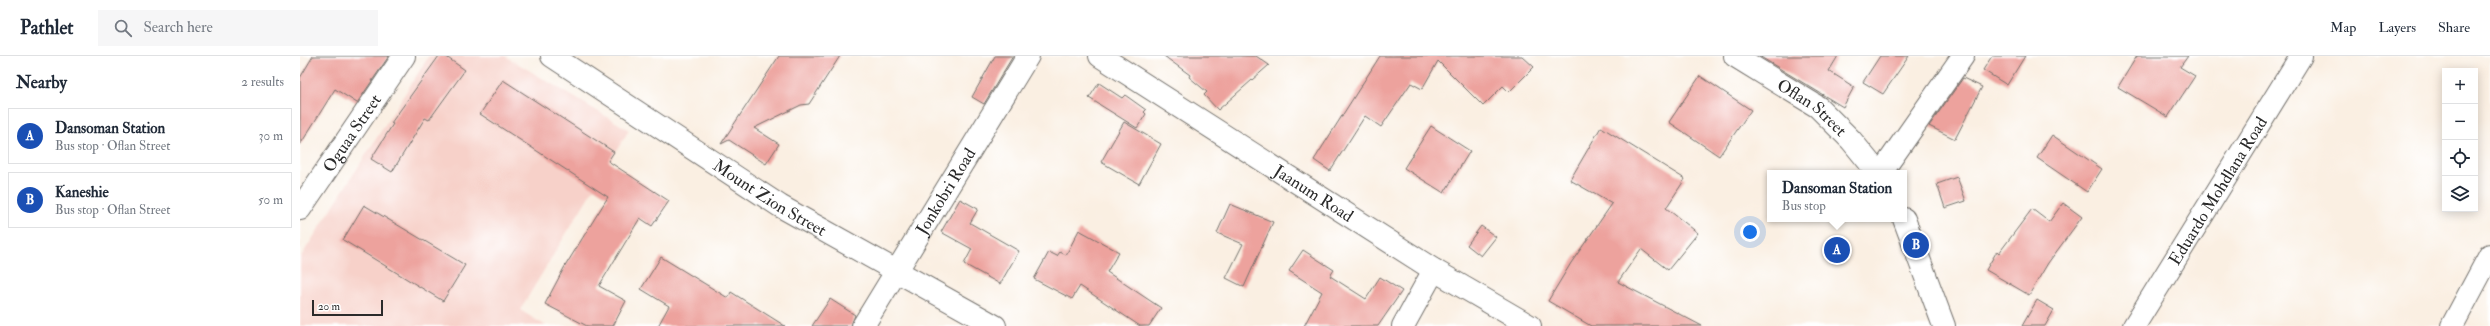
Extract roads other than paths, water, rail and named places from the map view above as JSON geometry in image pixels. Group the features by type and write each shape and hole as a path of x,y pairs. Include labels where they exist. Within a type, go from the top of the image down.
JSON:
{"street":[{"name":"Oguaa Street","path":"300,208 404,56"},
{"name":"Mount Zion Street","path":"552,56 780,206 995,326"},
{"name":"Jonkobri Road","path":"863,326 1028,56"},
{"name":"Jaanum Road","path":"1100,56 1434,270 1530,326"},
{"name":"Oflan Street","path":"1735,56 1818,107 1851,140 1876,170"},
{"path":"1881,170 1962,56"},
{"name":"Eduardo Mohdlana Road","path":"2134,326 2302,56"},
{"path":"1905,222 1944,326"},
{"path":"2452,326 2490,255"},
{"path":"1404,326 1434,270"}],"place":[{"name":"Kaneshie","path":"1916,245"},
{"name":"Dansoman Station","path":"1837,250"}]}
